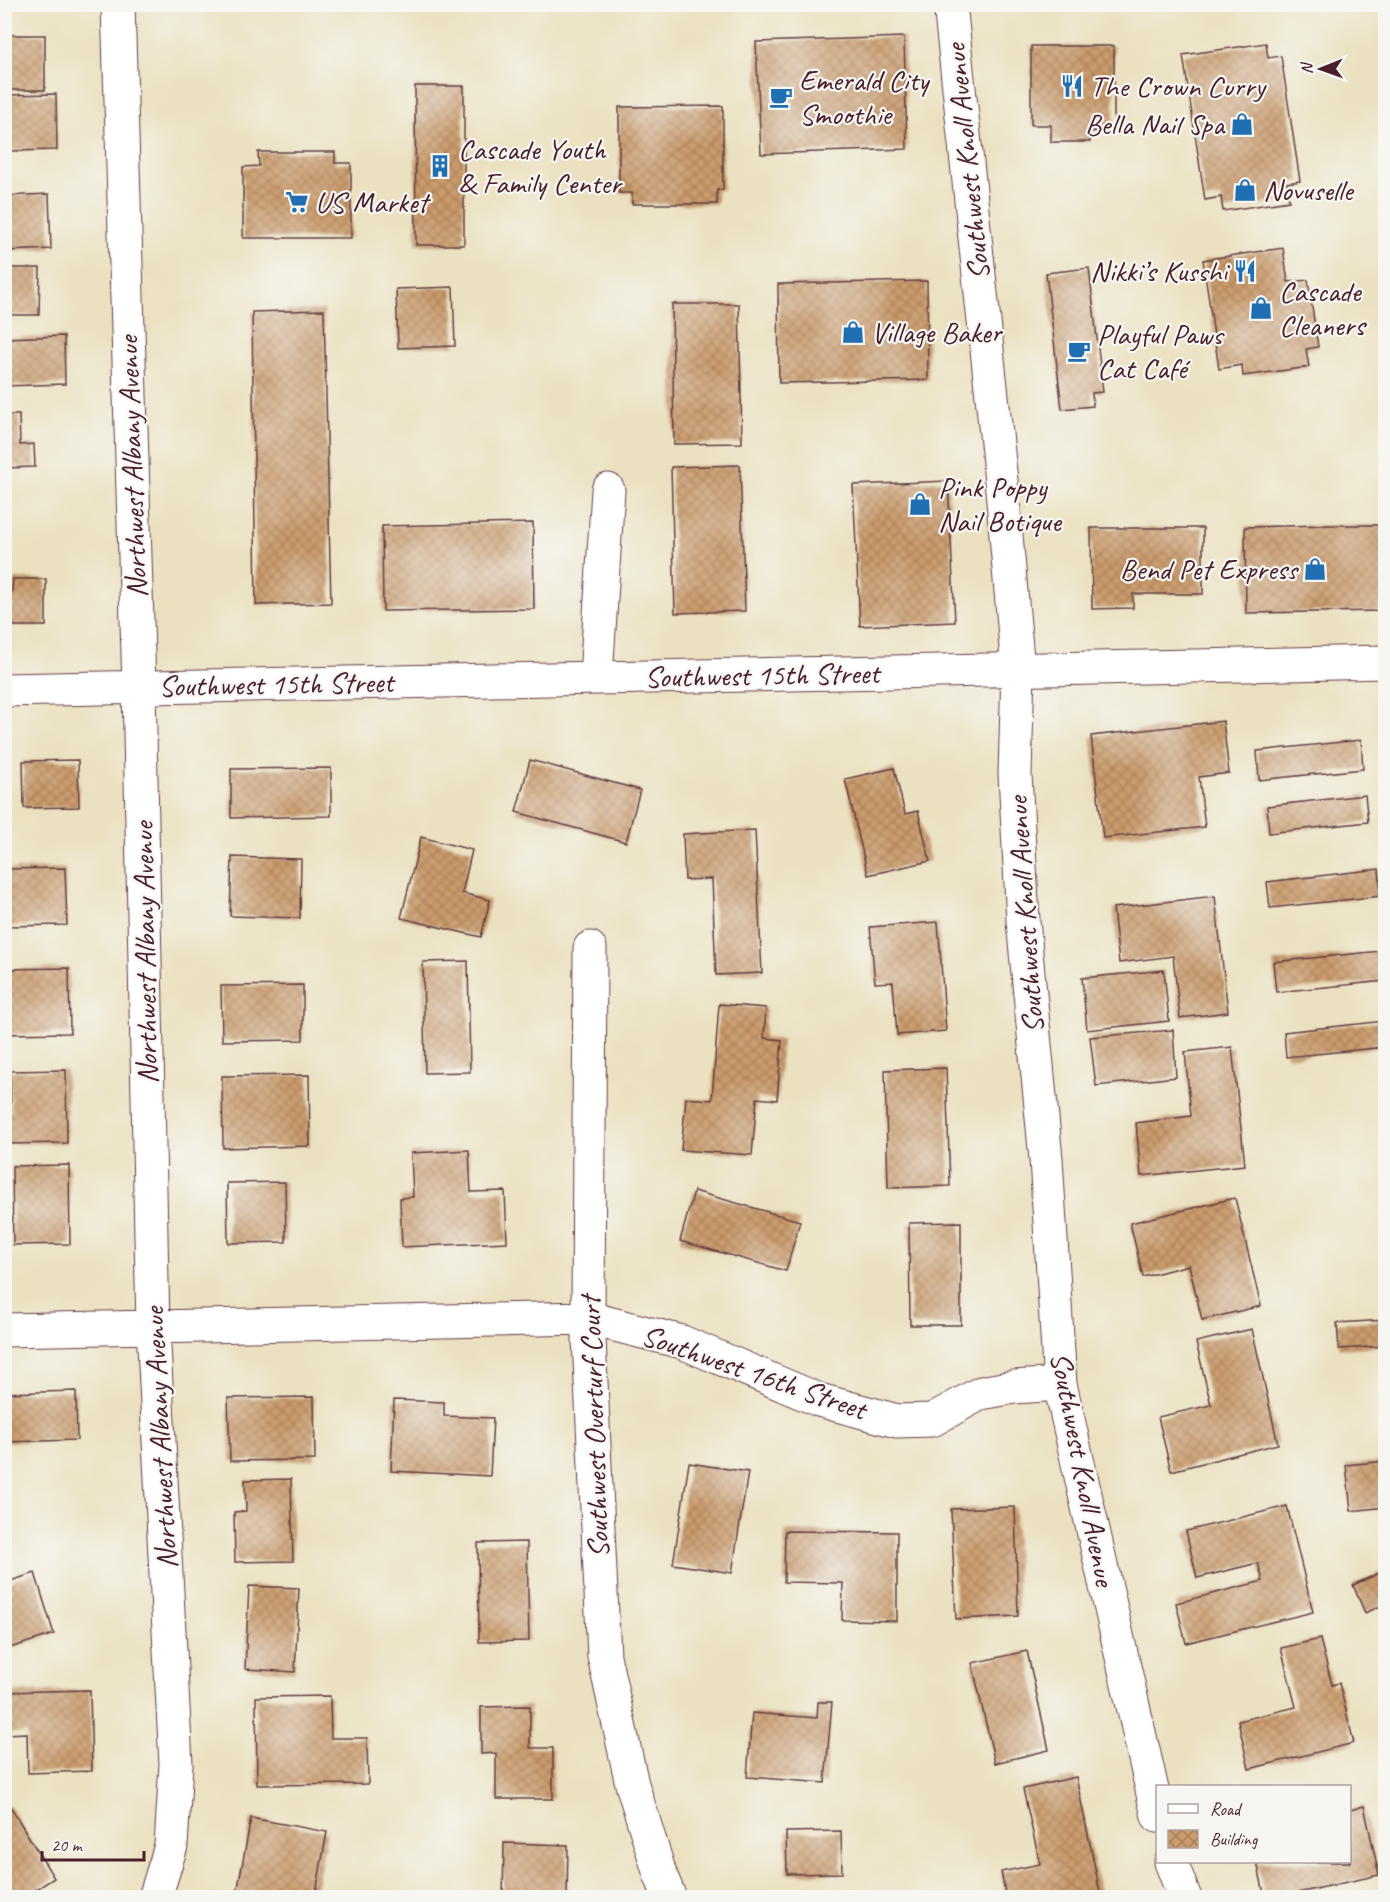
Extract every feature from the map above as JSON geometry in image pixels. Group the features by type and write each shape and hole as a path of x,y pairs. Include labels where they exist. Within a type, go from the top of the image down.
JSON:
{"street":[{"name":"Northwest Albany Avenue","path":"118,4 139,687 153,1327 176,1764 171,1846 155,1898"},
{"name":"Southwest Knoll Avenue","path":"950,4 1002,490 1018,670 1015,774 1023,921 1046,1160 1060,1384 1156,1807"},
{"path":"596,677 608,490"},
{"name":"Southwest 15th Street","path":"4,690 1386,662"},
{"name":"Southwest Overturf Court","path":"590,948 588,1318 604,1656 632,1784 660,1874 670,1898"},
{"name":"Southwest 16th Street","path":"4,1329 588,1318 682,1342 819,1400 897,1421 932,1420 981,1393 1014,1387 1060,1384"},
{"path":"1171,1863 1185,1898"}],"building":[{"path":"4,35 45,35 45,90 4,90"},
{"path":"904,37 907,149 761,154 756,42"},
{"path":"1266,43 1268,58 1281,56 1300,181 1286,183 1289,201 1223,211 1221,197 1205,200 1183,55"},
{"name":"The Crown Curry","path":"1031,46 1114,46 1114,131 1089,131 1090,142 1051,142 1051,125 1031,125"},
{"name":"Cascade Youth & Family Center","path":"415,86 464,86 464,245 416,245"},
{"path":"56,94 57,150 10,151 10,130 4,130 4,95"},
{"path":"723,106 723,190 717,190 717,204 632,204 632,193 619,193 619,107"},
{"name":"US Market","path":"258,152 335,152 335,163 351,163 351,238 243,238 243,167 259,166"},
{"path":"49,194 51,249 6,251 4,196"},
{"path":"1283,248 1288,282 1308,280 1318,347 1306,349 1309,367 1243,376 1242,365 1219,369 1203,260"},
{"path":"4,268 40,268 39,315 4,315"},
{"path":"1089,268 1103,392 1092,393 1093,406 1062,409 1046,273"},
{"name":"Village Baker","path":"927,281 928,380 779,383 778,284"},
{"path":"453,287 455,346 398,348 396,289"},
{"path":"672,304 739,304 742,443 674,444"},
{"path":"324,310 331,603 256,605 252,312"},
{"path":"64,336 65,384 4,386 4,338"},
{"path":"4,415 19,415 20,445 34,444 35,467 4,468"},
{"path":"740,465 745,611 675,613 671,467"},
{"path":"948,481 955,622 860,626 853,485"},
{"path":"533,523 534,609 383,611 382,526"},
{"name":"Bend Pet Express","path":"1386,525 1386,611 1246,613 1245,527"},
{"path":"1091,528 1203,528 1203,594 1133,594 1133,608 1092,609"},
{"path":"13,579 46,579 46,626 4,626 4,592 12,592"},
{"path":"1223,721 1229,773 1199,777 1205,827 1103,838 1091,736"},
{"path":"1361,740 1363,769 1259,780 1257,751"},
{"path":"78,760 79,807 24,808 23,761"},
{"path":"530,760 640,790 626,842 516,812"},
{"path":"331,768 331,816 231,818 231,769"},
{"path":"894,768 905,814 918,811 930,861 868,875 845,779"},
{"path":"1365,795 1368,822 1269,833 1267,806"},
{"path":"755,830 762,973 716,975 712,879 685,880 683,834"},
{"path":"421,837 472,850 462,893 490,900 481,937 401,918"},
{"path":"232,857 301,859 300,918 230,916"},
{"path":"65,868 67,925 4,926 4,869"},
{"path":"1379,869 1381,896 1270,908 1267,882"},
{"path":"1215,896 1228,1012 1180,1018 1173,956 1119,963 1113,908"},
{"path":"938,922 946,1031 897,1035 893,982 875,983 870,927"},
{"path":"1381,951 1385,981 1276,992 1273,962"},
{"path":"468,961 470,1072 425,1073 423,962"},
{"path":"69,968 70,1033 4,1034 4,969"},
{"path":"1164,970 1169,1021 1087,1030 1082,978"},
{"path":"303,985 303,1040 222,1041 221,986"},
{"path":"719,1004 766,1008 764,1038 782,1040 777,1100 757,1098 752,1155 681,1150 686,1098 712,1100"},
{"path":"1385,1021 1386,1047 1286,1057 1284,1032"},
{"path":"1173,1030 1176,1077 1096,1086 1090,1037"},
{"path":"1232,1047 1245,1165 1141,1176 1136,1123 1191,1116 1185,1052"},
{"path":"946,1068 950,1186 888,1188 885,1070"},
{"path":"66,1070 67,1143 4,1144 4,1111 11,1111 10,1071"},
{"path":"309,1075 310,1146 223,1148 222,1076"},
{"path":"469,1150 471,1192 505,1191 507,1242 402,1247 400,1198 413,1197 411,1153"},
{"path":"69,1165 70,1244 13,1245 12,1166"},
{"path":"285,1182 286,1242 228,1243 227,1183"},
{"path":"694,1191 800,1221 786,1271 680,1241"},
{"path":"1235,1198 1261,1306 1202,1320 1189,1265 1143,1277 1130,1223"},
{"path":"961,1222 961,1325 910,1325 909,1223"},
{"path":"1386,1320 1386,1346 1339,1349 1337,1323"},
{"path":"1252,1329 1278,1444 1171,1471 1158,1417 1211,1405 1196,1342"},
{"path":"76,1391 77,1440 4,1442 4,1393"},
{"path":"314,1397 315,1460 230,1461 228,1398"},
{"path":"394,1400 444,1402 444,1416 493,1418 490,1476 391,1471"},
{"path":"1386,1461 1386,1507 1351,1511 1346,1465"},
{"path":"689,1463 748,1472 732,1573 673,1564"},
{"path":"291,1479 293,1561 235,1562 234,1512 246,1511 245,1480"},
{"path":"1287,1506 1313,1612 1186,1643 1176,1603 1263,1581 1258,1563 1197,1578 1186,1531"},
{"path":"1015,1507 1018,1616 956,1619 951,1509"},
{"path":"785,1531 897,1532 897,1621 842,1620 843,1583 784,1582"},
{"path":"527,1542 529,1641 479,1642 478,1543"},
{"path":"1386,1570 1386,1604 1365,1613 1353,1585"},
{"path":"35,1573 54,1634 4,1650 4,1583"},
{"path":"249,1586 299,1588 295,1672 245,1669"},
{"path":"1320,1639 1332,1685 1339,1683 1354,1743 1249,1769 1238,1721 1296,1707 1281,1648"},
{"path":"1027,1651 1049,1750 995,1763 972,1663"},
{"path":"90,1690 92,1771 28,1773 27,1733 4,1734 4,1692"},
{"path":"330,1696 331,1738 367,1738 368,1784 257,1785 256,1697"},
{"path":"818,1702 832,1702 825,1783 747,1777 752,1713 817,1718"},
{"path":"530,1706 530,1748 553,1748 553,1799 496,1799 496,1753 481,1754 481,1707"},
{"path":"1076,1777 1100,1892 1076,1898 1006,1898 1001,1872 1040,1864 1023,1789"},
{"path":"10,1806 54,1878 23,1898 4,1898 4,1810"},
{"path":"1364,1806 1379,1875 1275,1898 1265,1898 1257,1863 1351,1863 1351,1810"},
{"path":"251,1818 327,1832 315,1898 236,1898"},
{"path":"841,1831 842,1873 787,1874 786,1832"},
{"path":"504,1843 568,1845 567,1898 503,1898"}],"place":[{"name":"The Crown Curry","path":"1072,86"},
{"name":"Emerald City Smoothie","path":"781,97"},
{"name":"Bella Nail Spa","path":"1242,124"},
{"name":"Cascade Youth & Family Center","path":"440,166"},
{"name":"Novuselle","path":"1245,190"},
{"name":"US Market","path":"297,202"},
{"name":"Nikki’s Kusshi","path":"1245,271"},
{"name":"Cascade Cleaners","path":"1261,308"},
{"name":"Village Baker","path":"853,332"},
{"name":"Playful Paws Cat Café","path":"1079,351"},
{"name":"Pink Poppy Nail Botique","path":"920,504"},
{"name":"Bend Pet Express","path":"1315,569"}]}
